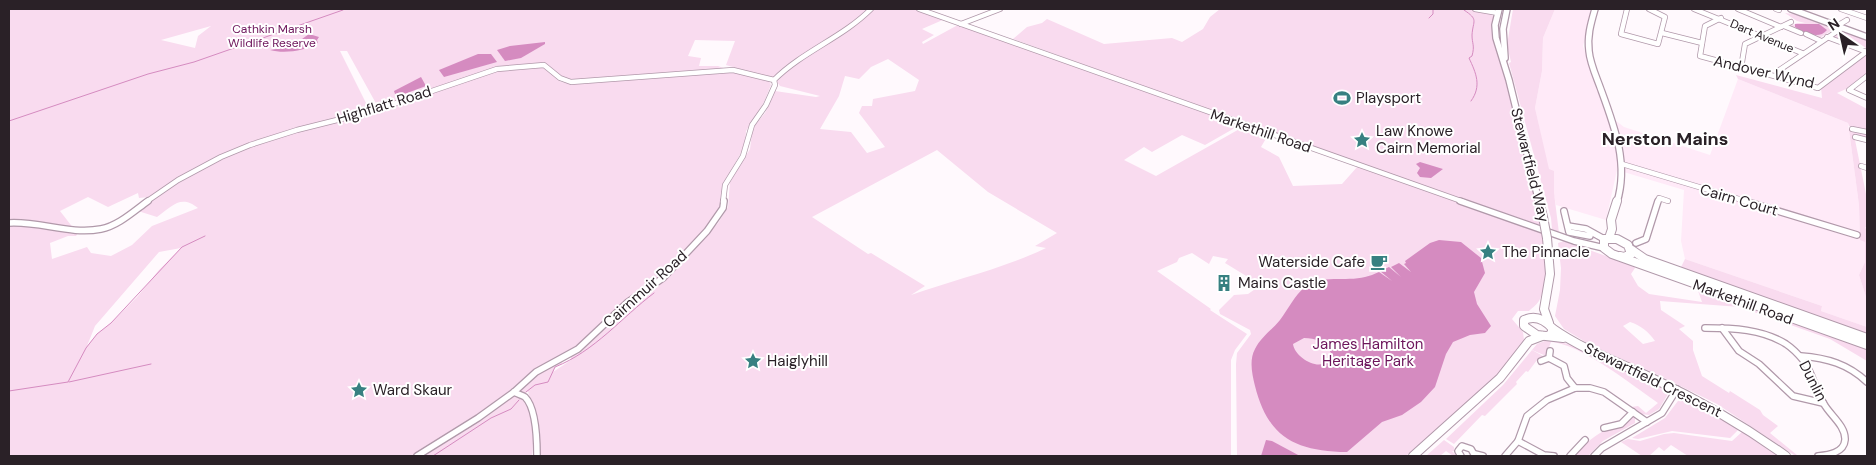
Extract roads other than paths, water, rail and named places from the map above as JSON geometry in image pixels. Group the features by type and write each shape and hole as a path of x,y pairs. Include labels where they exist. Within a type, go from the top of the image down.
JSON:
{"street":[{"path":"774,80 779,74 816,47 840,36 871,9"},
{"name":"Markethill Road","path":"919,9 1243,125 1568,238 1604,248 1612,254 1867,338"},
{"path":"961,24 1000,9"},
{"path":"1475,9 1499,11"},
{"name":"Stewartfield Way","path":"1507,9 1502,40 1509,80"},
{"path":"1595,9 1589,31 1589,51 1617,134 1622,164 1622,186 1611,220 1612,229 1606,238 1604,248"},
{"path":"1627,9 1622,35 1659,44 1665,17 1649,9"},
{"name":"Dart Avenue","path":"1694,9 1721,18 1802,53"},
{"path":"1738,9 1822,41"},
{"path":"1845,9 1867,18"},
{"path":"1796,10 1867,37"},
{"name":"Stewartfield Way","path":"1499,11 1495,25 1496,38 1509,80 1547,238 1550,274 1544,309"},
{"name":"Andover Wynd","path":"1721,18 1705,26 1700,56 1818,88 1867,52"},
{"path":"1777,77 1778,71 1822,41 1847,20"},
{"path":"1740,68 1744,44 1791,22"},
{"path":"1662,33 1702,43"},
{"path":"1827,37 1867,52"},
{"name":"Highflatt Road","path":"9,223 22,222 67,230 102,229 118,222 185,176 221,157 250,145 297,130 373,111 506,67 544,65 560,78 571,82 734,70 774,80"},
{"path":"1867,77 1850,90 1867,98"},
{"name":"Cairnmuir Road","path":"417,456 478,418 514,392 536,372 578,349 628,302 663,278 707,231 723,208 725,185 743,156 752,125 766,105 774,85 774,80"},
{"path":"1852,129 1867,132"},
{"path":"1855,137 1867,140"},
{"name":"Cairn Court","path":"1622,164 1857,234"},
{"path":"1860,166 1867,168"},
{"path":"1620,256 1628,256 1631,254 1633,247 1646,239 1660,196 1668,201"},
{"path":"1564,211 1569,232 1590,236"},
{"path":"1568,226 1586,229 1606,238 1623,241"},
{"name":"Markethill Road","path":"1612,229 1645,259 1673,273 1867,345"},
{"path":"1529,341 1524,320 1544,309 1548,331"},
{"path":"1531,317 1545,320 1548,331"},
{"name":"Dunlin","path":"1705,328 1745,329 1766,334 1786,344 1801,356 1812,375 1823,403 1842,430 1844,440 1844,445 1837,452 1818,456"},
{"path":"1722,328 1739,351 1759,364 1793,396 1823,403"},
{"path":"1527,330 1548,331"},
{"path":"1413,456 1500,378 1529,341 1548,331"},
{"name":"Stewartfield Crescent","path":"1548,331 1677,389 1733,420 1786,456"},
{"path":"1541,362 1550,354 1564,366 1567,378 1575,388"},
{"path":"1801,356 1823,358 1838,362 1855,371 1867,382"},
{"path":"1505,456 1518,441 1527,416 1547,400 1575,388 1590,388 1604,392 1647,422"},
{"path":"1594,456 1602,448 1662,413 1677,389"},
{"path":"514,392 526,398 530,405 536,431 537,456"},
{"path":"1604,428 1621,424 1633,412"},
{"path":"1570,456 1585,440"},
{"path":"1518,441 1544,455 1554,456"},
{"path":"1461,456 1458,451 1462,446 1471,449 1475,455 1483,456"}],"waterway":[{"path":"1429,18 1433,14 1433,9"},
{"path":"9,121 148,74 194,62 343,10"},
{"path":"1464,10 1472,16 1474,21 1473,49 1472,56 1469,58 1476,74 1477,85 1471,101"},
{"path":"9,391 68,382 86,348 97,334 111,323 182,247 205,236"},
{"path":"526,392 535,385 548,382 555,367 583,352 654,293"},
{"path":"69,382 151,364"},
{"path":"433,456 491,418 511,409 519,400"}],"place":[{"name":"Playsport","path":"1342,98"},
{"name":"Law Knowe Cairn Memorial","path":"1362,140"},
{"name":"The Pinnacle","path":"1488,252"},
{"name":"Waterside Cafe","path":"1379,262"},
{"name":"Mains Castle","path":"1224,283"},
{"name":"Haiglyhill","path":"753,361"},
{"name":"Ward Skaur","path":"359,390"}],"district":[{"name":"Nerston Mains","path":"1665,139"}],"park label":[{"name":"Cathkin Marsh Wildlife Reserve","path":"272,36"},
{"name":"James Hamilton Heritage Park","path":"1368,352"}]}
